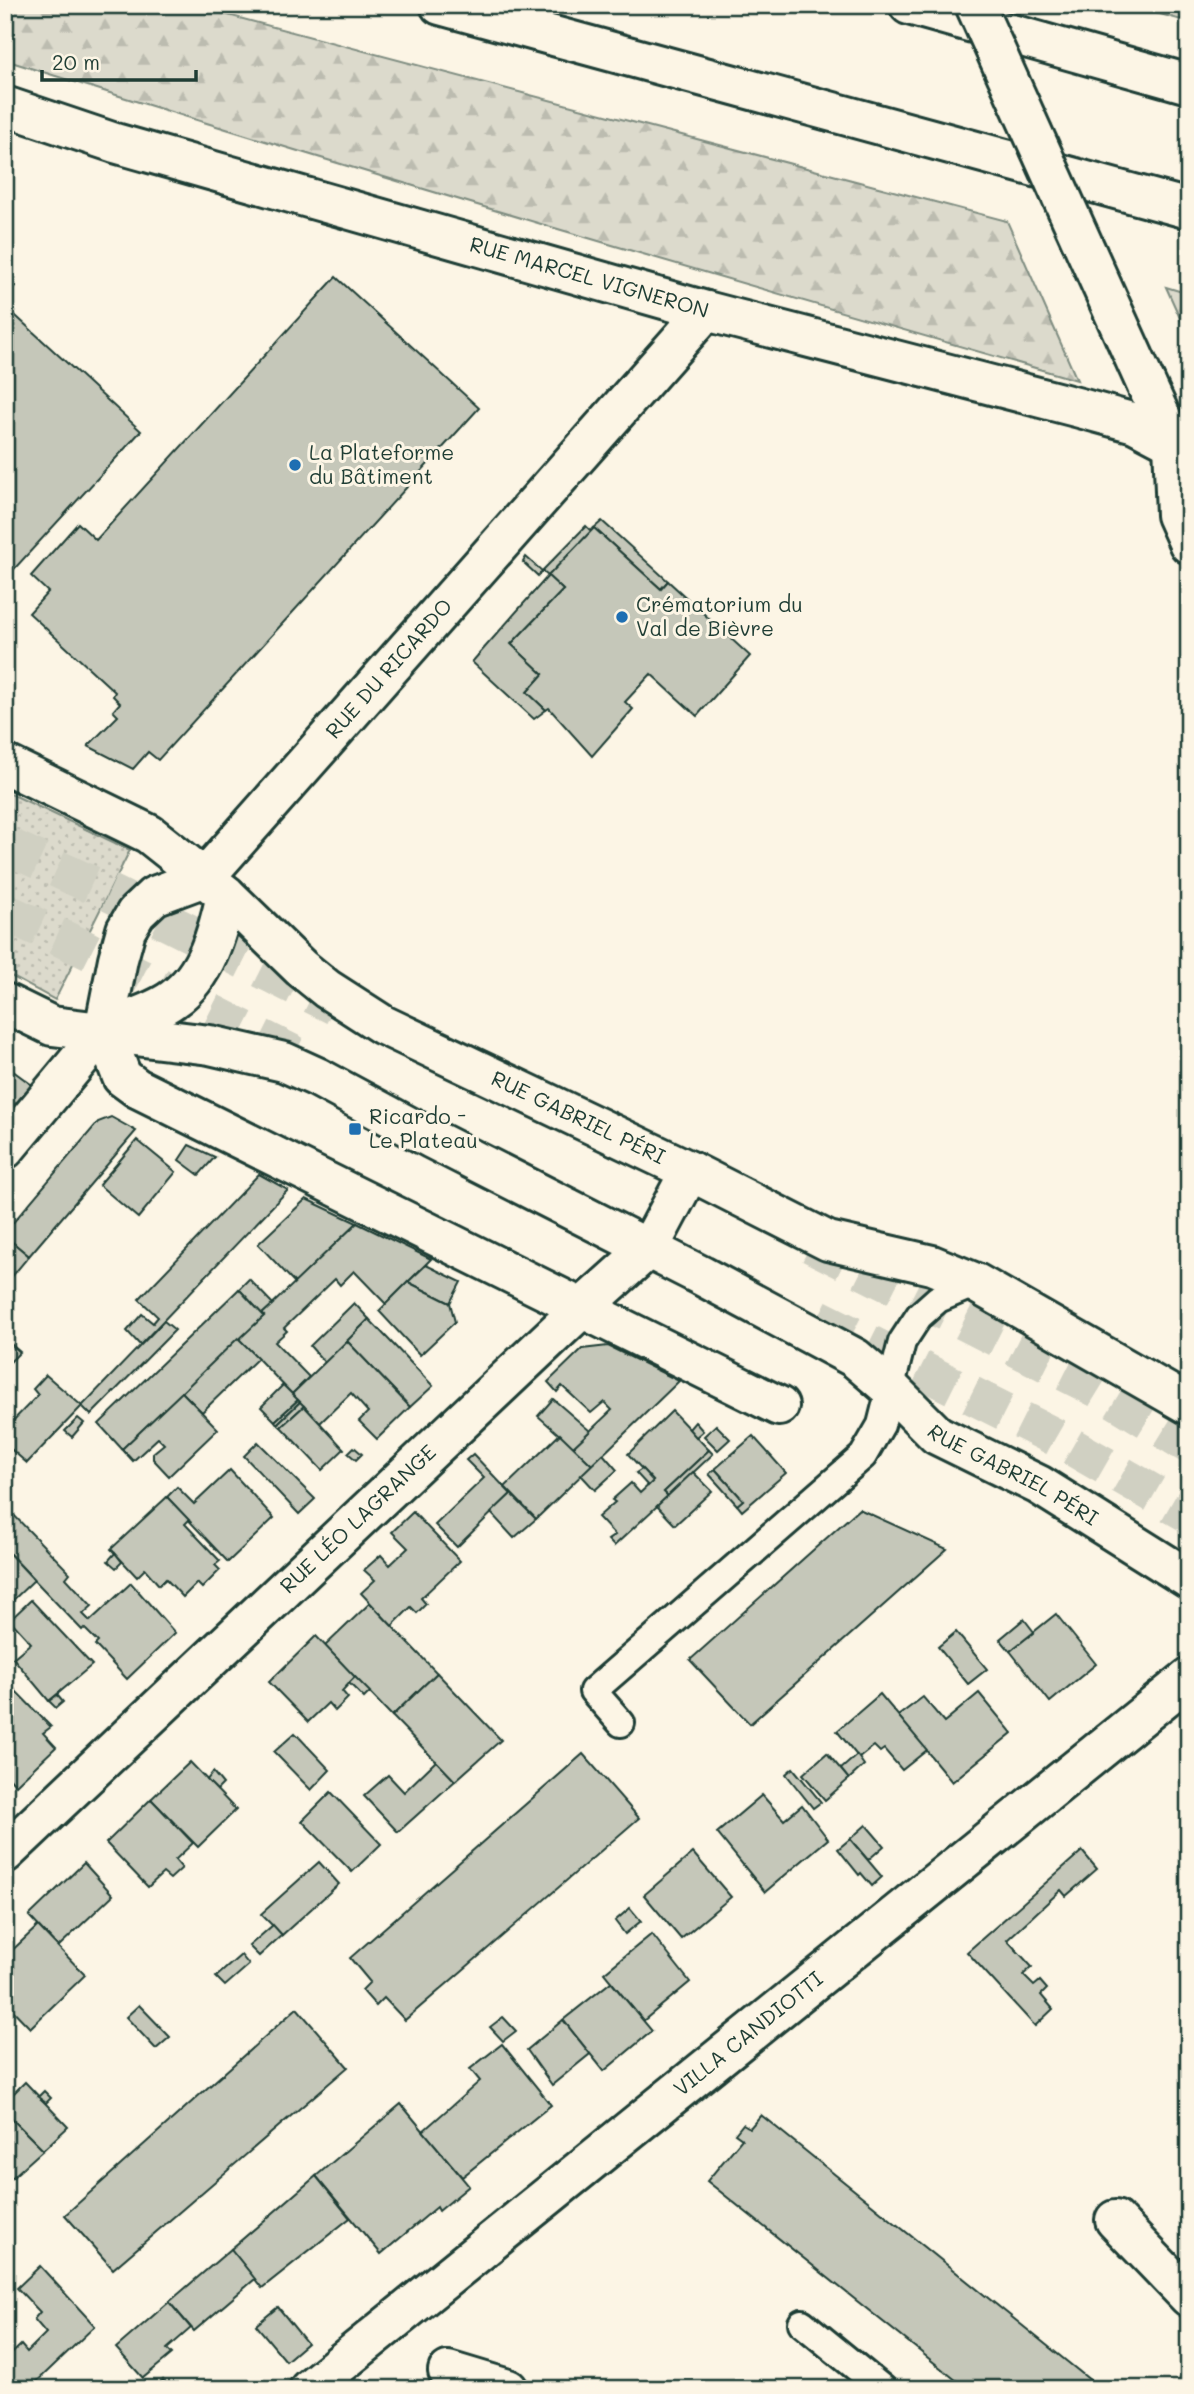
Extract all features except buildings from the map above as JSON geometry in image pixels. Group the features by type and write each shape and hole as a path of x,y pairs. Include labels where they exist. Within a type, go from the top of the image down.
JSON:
{"main road":[{"path":"440,5 1189,209"},
{"path":"909,5 1189,84"},
{"path":"975,5 1146,384 1181,450 1176,515 1189,544"},
{"name":"RUE MARCEL VIGNERON","path":"5,106 115,143 706,311 1135,423 1181,450"},
{"name":"RUE DU RICARDO","path":"104,1030 118,959 127,930 136,913 154,896 216,886 706,311"},
{"name":"RUE GABRIEL PÉRI","path":"5,764 149,834 216,886 301,968 327,989 383,1025 690,1171 828,1241 932,1265 976,1283 1189,1405"},
{"path":"5,1149 104,1030 172,1000 184,989 218,934 216,886"},
{"name":"RUE GABRIEL PÉRI","path":"5,1003 52,1026 104,1030 210,1045 284,1062 317,1077 432,1139 649,1248 855,1358 937,1435 1039,1485 1189,1579"},
{"path":"104,1030 122,1077 137,1088 779,1406"},
{"name":"RUE LÉO LAGRANGE","path":"5,1853 582,1308 649,1248 690,1171"},
{"name":"VILLA CANDIOTTI","path":"309,2389 1189,1678"},
{"path":"1115,2220 1189,2297"},
{"path":"448,2371 508,2389"}],"lane":[{"path":"621,1723 593,1691 863,1456 881,1425 902,1342 919,1316 937,1299 976,1283"},
{"path":"802,2323 883,2389"}],"green space":[{"path":"5,5 190,5 1007,221 1077,380 406,184 5,60"},
{"path":"1127,5 1189,5 1189,22"},
{"path":"1166,287 1189,294 1189,338"},
{"path":"5,791 130,850 55,1000 5,973"}],"tunnel":[{"path":"5,845 114,895 335,1006"},
{"path":"5,912 85,949 305,1060"},
{"path":"811,1244 1098,1389 1189,1445"},
{"path":"818,1318 1055,1437 1189,1514"}],"place":[{"name":"La Plateforme du Bâtiment","path":"295,465"},
{"name":"Crématorium du Val de Bièvre","path":"622,617"},
{"name":"Ricardo - Le Plateau","path":"355,1129"}]}
